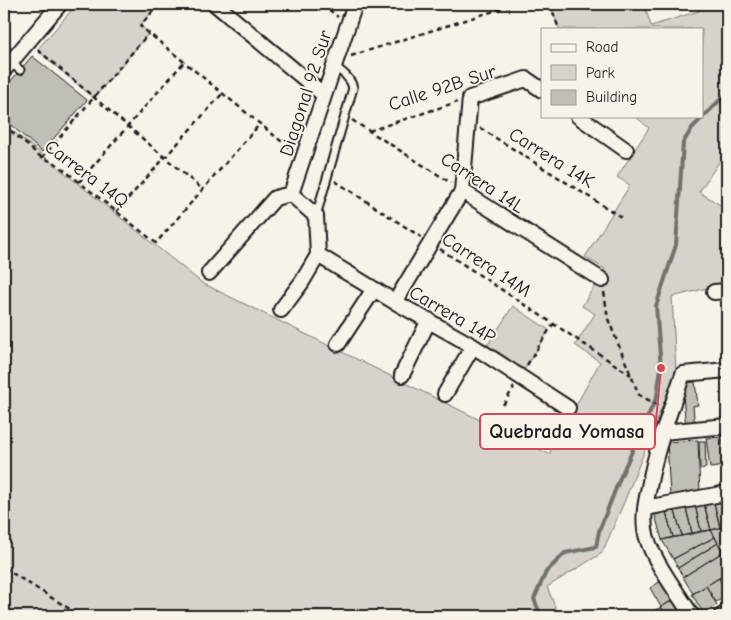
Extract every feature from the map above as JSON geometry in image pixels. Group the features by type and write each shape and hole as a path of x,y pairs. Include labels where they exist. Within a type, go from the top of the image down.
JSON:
{"street":[{"path":"11,68 27,41 60,4"},
{"path":"215,4 324,95"},
{"name":"Diagonal 92 Sur","path":"291,194 355,4"},
{"name":"Calle 92B Sur","path":"470,98 526,79 541,89"},
{"path":"395,302 462,191 470,98"},
{"path":"581,118 626,150"},
{"name":"Carrera 14L","path":"462,191 602,280"},
{"path":"209,273 275,198 291,194 316,216 318,255 302,282 281,310"},
{"name":"Carrera 14P","path":"318,255 395,302 473,346 568,408"},
{"path":"338,344 374,289"},
{"path":"402,375 429,320"},
{"path":"445,394 473,346"},
{"path":"692,616 652,551 645,530 645,508 653,464 662,432 683,374 727,370"},
{"path":"662,432 727,426"},
{"path":"645,508 727,493"},
{"path":"721,616 727,613"}],"lane":[{"path":"316,216 353,88 352,82 335,64"}],"path":[{"path":"159,4 140,26 303,159"},
{"path":"322,4 348,25"},
{"path":"335,64 516,4"},
{"path":"550,4 559,28"},
{"path":"42,158 149,33"},
{"path":"27,41 202,189 259,125"},
{"path":"79,182 184,62"},
{"path":"116,212 222,94"},
{"name":"Calle 92B Sur","path":"369,131 470,98"},
{"name":"Carrera 14L","path":"345,115 462,191"},
{"name":"Carrera 14K","path":"468,121 621,217"},
{"name":"Carrera 14Q","path":"4,125 42,158 54,162 156,243 202,189"},
{"name":"Carrera 14M","path":"327,176 631,375"},
{"path":"602,280 608,319 631,375 640,394 657,405"},
{"path":"503,405 553,324"},
{"path":"4,568 81,616"}],"green space":[{"path":"77,4 159,4 140,25 149,33 94,98 37,50"},
{"path":"550,4 644,4 651,26 699,11 695,4 727,4 727,150 699,192 727,209 727,283 672,297 676,372 602,553 547,587 559,616 4,616 4,124 202,283 549,454 600,362 575,345 595,314 582,306 605,269 585,257 630,185 617,177 649,128 637,118 704,118 704,28 559,28"},
{"path":"513,306 549,330 524,370 487,346"}],"building":[{"path":"32,56 87,100 42,152 4,119 4,89"},
{"path":"695,382 698,405 693,406 695,428 686,429 682,383"},
{"path":"722,437 726,466 710,468 706,438"},
{"path":"698,440 700,495 670,496 667,442"},
{"path":"699,441 705,441 706,468 700,469"},
{"path":"714,502 720,528 711,530 704,504"},
{"path":"723,502 727,525 720,526 714,504"},
{"path":"704,504 711,530 701,531 695,505"},
{"path":"695,505 701,531 692,533 686,508"},
{"path":"686,508 692,533 682,536 675,511"},
{"path":"675,511 682,536 673,537 666,512"},
{"path":"666,512 673,537 662,540 655,515"},
{"path":"727,526 727,560 711,530"},
{"path":"711,530 715,537 673,559 662,540"},
{"path":"715,537 718,543 678,568 673,559"},
{"path":"718,543 723,552 683,577 678,568"},
{"path":"723,552 727,560 727,573 693,594 683,577"},
{"path":"727,573 727,593 719,578"},
{"path":"719,578 727,596 716,602 706,586"},
{"path":"664,579 675,599 661,607 650,588"},
{"path":"706,586 717,605 703,613 692,594"},
{"path":"675,599 684,616 666,616 661,607"},
{"path":"661,607 666,616 649,616 648,614"}],"waterway":[{"path":"704,116 727,93"},
{"path":"541,616 534,599 546,572 565,553 596,547 599,531 620,478 657,396 661,368 656,306 676,245 683,143 692,128 702,118"}],"place":[{"name":"Quebrada Yomasa","path":"661,368"}]}
